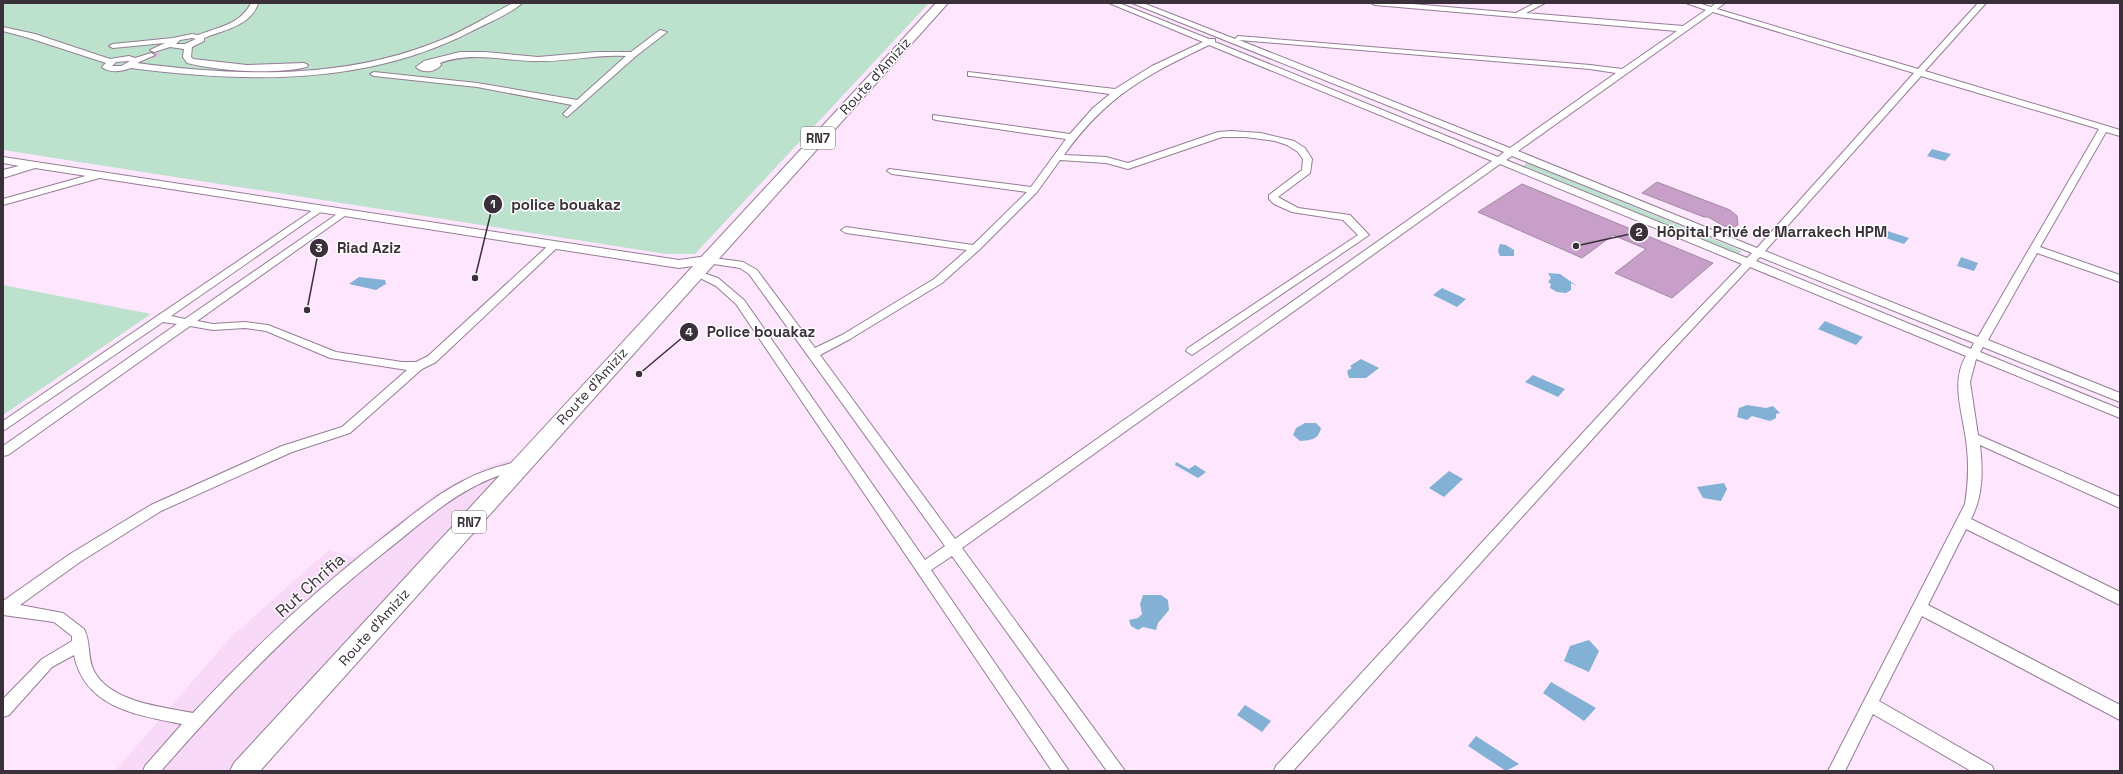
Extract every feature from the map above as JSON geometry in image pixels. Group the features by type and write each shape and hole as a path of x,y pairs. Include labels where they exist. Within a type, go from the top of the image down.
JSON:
{"main road":[{"name":"Route d'Amiziz","path":"244,771 521,465 694,266 942,3"}],"street":[{"path":"132,61 196,74 274,77 335,72 402,57 454,38 518,3"},
{"path":"1113,3 1134,6 1225,37 2120,398"},
{"path":"1134,6 1155,3"},
{"path":"1375,3 1404,4 1686,29"},
{"path":"1518,14 1541,3"},
{"path":"1690,3 2120,133"},
{"path":"922,570 1721,3"},
{"path":"1282,771 1664,351 1748,264 1982,3"},
{"path":"3,29 32,36 111,62 106,65 107,68 117,68 188,36 199,36 243,19 250,14 254,4"},
{"path":"1134,6 1209,42 1500,160 1748,264 2120,414"},
{"path":"567,114 633,54 663,32"},
{"path":"113,46 174,43 188,45 199,41 201,38 199,36"},
{"path":"813,354 846,337 938,280 975,248 1034,190 1072,137 1096,110 1117,92 1155,68 1209,42 1225,37 1590,67 1625,72"},
{"path":"188,45 186,57 190,61 207,64 285,67 304,65"},
{"path":"413,77 423,67 451,55 465,54 537,59 622,53 633,54"},
{"path":"402,57 423,67"},
{"path":"374,74 477,85 578,103"},
{"path":"971,74 1117,92"},
{"path":"1305,81 1318,74"},
{"path":"936,118 1072,137"},
{"path":"2107,129 2120,127"},
{"path":"1836,771 1972,504 1976,487 1976,464 1965,394 1964,373 1972,355 2107,129"},
{"path":"1059,157 1106,160 1128,166 1221,134 1237,133 1273,137 1287,141 1299,147 1307,156 1310,164 1307,171 1272,196 1276,203 1317,216 1346,217 1364,235 1192,351"},
{"path":"3,160 694,266 743,265 753,272 1117,771"},
{"path":"3,174 35,165"},
{"path":"892,171 1034,190"},
{"path":"3,202 100,175"},
{"path":"3,428 319,209"},
{"path":"3,452 343,212"},
{"path":"846,230 975,248"},
{"path":"3,609 75,558 156,508 287,449 346,430 418,366 432,359 555,245"},
{"path":"2035,249 2120,279"},
{"path":"694,266 723,284 740,302 1060,771"},
{"path":"162,318 213,327 245,325 268,328 334,355 402,366 418,366"},
{"path":"1972,437 2120,503"},
{"name":"Rut Chrifia","path":"151,771 195,720 309,608 380,547 448,495 480,477 521,465"},
{"path":"1964,522 2120,599"},
{"path":"1920,608 2120,713"},
{"path":"3,609 58,617 79,633 80,644 88,674 105,694 138,708 195,720"},
{"path":"3,710 47,663 80,644"},
{"path":"1870,704 1986,771"}],"shaded area":[{"path":"519,456 231,771 115,771 231,637 329,550 354,557 438,492 485,468"}],"green space":[{"path":"3,3 929,3 695,254 666,254 3,150"},
{"path":"1527,163 1742,251 1736,256 1521,167"},
{"path":"3,285 151,314 3,415"}],"water":[{"path":"1932,149 1951,154 1945,161 1927,156"},
{"path":"1869,225 1909,238 1904,244 1876,235 1879,231 1867,227"},
{"path":"1500,244 1506,245 1514,250 1514,256 1500,256 1498,251"},
{"path":"1961,257 1978,263 1974,271 1957,266"},
{"path":"1548,273 1560,274 1577,286 1571,283 1571,290 1566,293 1557,292 1550,288 1551,284 1548,282 1551,278"},
{"path":"359,277 385,280 386,284 376,290 349,284"},
{"path":"1442,288 1466,299 1457,307 1433,295"},
{"path":"1825,321 1863,337 1856,345 1818,329"},
{"path":"1361,359 1379,368 1366,378 1349,378 1347,371 1352,368 1350,366"},
{"path":"1533,375 1565,389 1558,397 1525,382"},
{"path":"1747,405 1766,408 1773,406 1780,413 1776,414 1776,418 1770,421 1752,416 1747,420 1737,417 1739,408"},
{"path":"1305,423 1316,423 1321,428 1320,432 1314,439 1300,441 1293,435 1296,428"},
{"path":"1176,462 1189,469 1195,465 1206,472 1198,478 1175,465"},
{"path":"1449,471 1463,479 1444,497 1429,488"},
{"path":"1724,483 1727,489 1721,501 1703,498 1697,487"},
{"path":"1143,595 1161,595 1168,600 1169,610 1158,623 1156,630 1143,627 1138,630 1131,626 1129,620 1138,618 1142,614 1140,604"},
{"path":"1589,640 1599,651 1589,672 1564,661 1570,646"},
{"path":"1551,682 1596,708 1584,721 1543,693"},
{"path":"1245,705 1271,721 1262,732 1237,715"},
{"path":"1476,736 1519,764 1506,771 1468,746"}],"building":[{"path":"1657,182 1730,210 1737,216 1738,225 1734,227 1724,226 1708,217 1704,217 1642,193"},
{"path":"1522,184 1713,263 1672,298 1615,273 1646,249 1613,235 1582,258 1478,212"}],"tunnel":[{"path":"151,55 159,52"}],"place":[{"name":"Hôpital Privé de Marrakech HPM","path":"1576,246"},
{"name":"police bouakaz","path":"475,278"},
{"name":"Riad Aziz","path":"307,310"},
{"name":"Police bouakaz","path":"639,374"}]}
